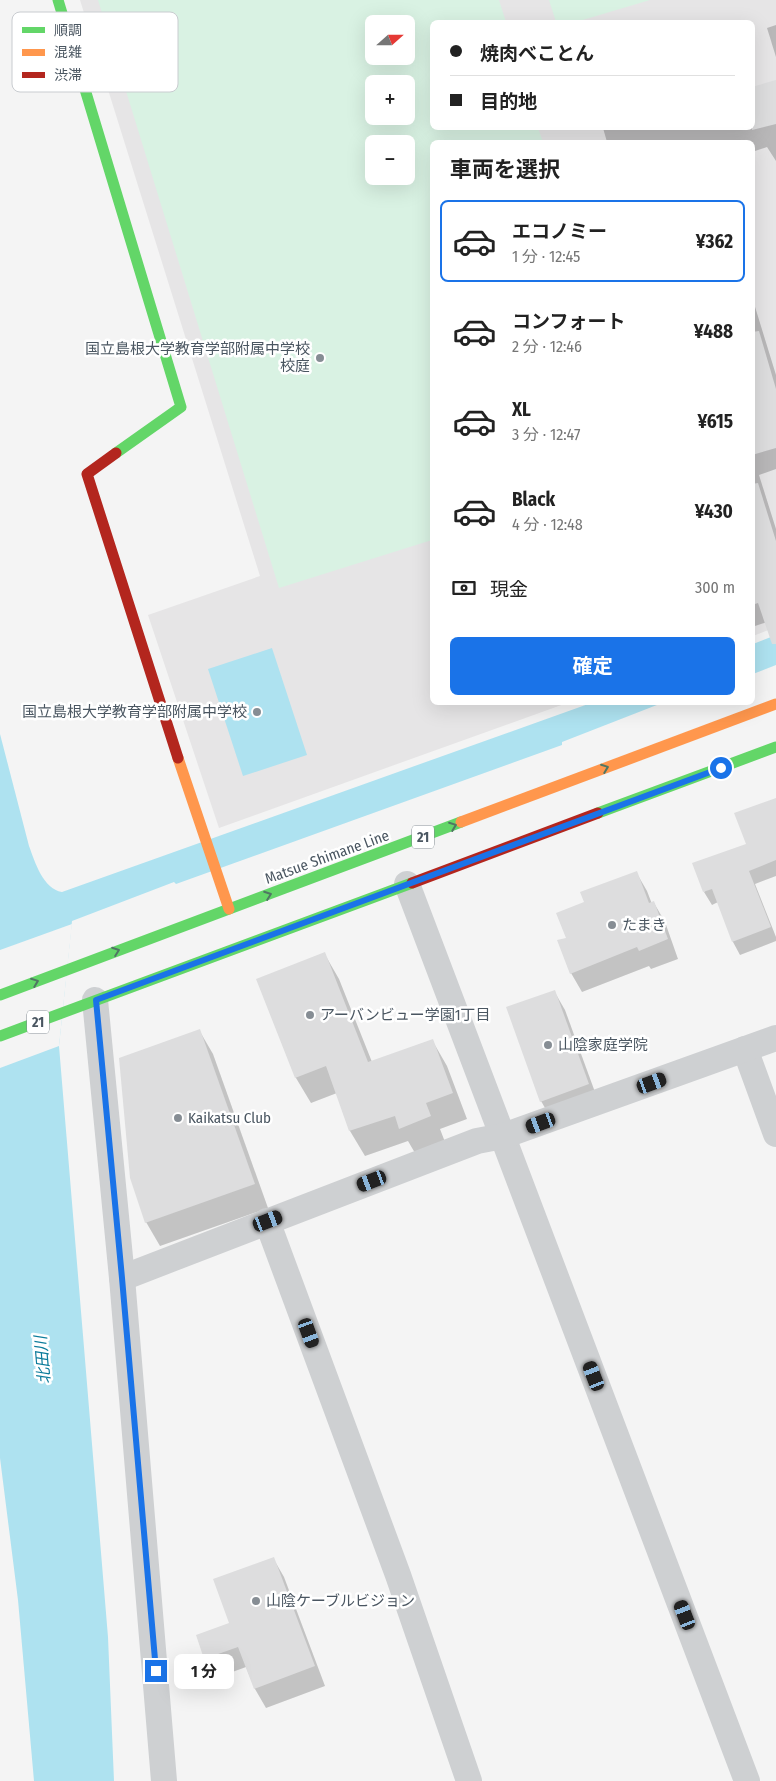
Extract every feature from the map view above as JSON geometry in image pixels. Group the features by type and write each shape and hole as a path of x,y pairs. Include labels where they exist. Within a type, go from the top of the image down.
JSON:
{"main road":[{"path":"58,0 62,12"},
{"path":"86,92 181,407 88,474 215,872 229,910"},
{"name":"Matsue Shimane Line","path":"0,995 776,704"},
{"name":"21","path":"0,1036 776,747"}],"street":[{"path":"408,884 747,1781"},
{"path":"85,1004 122,1278 164,1781"},
{"path":"122,1278 477,1141 504,1136 776,1038"},
{"path":"745,1049 776,1134"},
{"path":"268,1221 398,1575 469,1781"}],"shaded area":[{"path":"80,0 776,0 776,627 755,635 755,140 430,140 430,705 561,705 219,828 148,615 260,576 109,92 178,92 178,12 84,12"}],"green space":[{"name":"国立島根大学教育学部附属中学校 校庭","path":"98,0 499,0 505,20 430,20 430,130 539,130 542,140 430,140 430,541 279,588 126,92 178,92 178,12 102,12"},
{"path":"549,0 650,0 583,20 555,20"}],"water":[{"path":"776,635 776,665 755,673 755,643"},
{"name":"国立島根大学教育学部附属中学校","path":"272,648 307,755 243,776 208,669"},
{"name":"北田川","path":"585,705 657,705 562,742 562,745 176,884 174,882 72,921 59,1046 108,1637 114,1781 34,1781 18,1600 0,1458 0,734 34,860 50,886 62,892"}],"pier":[{"path":"72,924 59,1046 0,1068 0,950"}],"building":[{"path":"776,80 776,124 755,129 755,86"},
{"path":"759,331 776,389 776,448 755,454 755,332"},
{"path":"758,483 776,541 776,644 772,644 758,603 755,604 755,484"},
{"path":"776,798 776,860 749,871 771,927 732,942 712,889 703,892 692,863 746,844 734,813"},
{"name":"たまき","path":"637,871 649,903 654,901 668,939 639,951 637,947 570,974 557,940 566,938 556,913 584,902 580,892"},
{"path":"325,952 368,1062 433,1039 453,1093 426,1103 431,1116 399,1129 395,1116 349,1131 326,1066 295,1078 256,979"},
{"name":"山陰家庭学院","path":"555,990 589,1084 540,1102 506,1007"},
{"name":"Kaikatsu Club","path":"200,1029 255,1184 145,1223 130,1178 119,1058"},
{"name":"山陰ケーブルビジョン","path":"274,1557 315,1666 254,1689 238,1647 204,1659 196,1635 229,1623 213,1579"}],"traffic: fast":[{"path":"58,0 62,12"},
{"path":"86,92 181,407 116,453"},
{"path":"598,813 776,747"},
{"path":"0,995 461,822"},
{"path":"0,1036 412,883"}],"traffic: slow":[{"path":"461,822 776,704"},
{"path":"178,758 229,909"}],"traffic: jam":[{"path":"116,453 87,474 178,758"},
{"path":"412,883 598,813"}],"place":[{"name":"国立島根大学教育学部附属中学校 校庭","path":"320,358"},
{"name":"国立島根大学教育学部附属中学校","path":"257,712"},
{"name":"たまき","path":"612,925"},
{"name":"アーバンビュー学園1丁目","path":"310,1015"},
{"name":"山陰家庭学院","path":"548,1045"},
{"name":"Kaikatsu Club","path":"178,1118"},
{"name":"山陰ケーブルビジョン","path":"256,1601"}],"route":[{"path":"156,1671 96,1000 721,768"}]}
